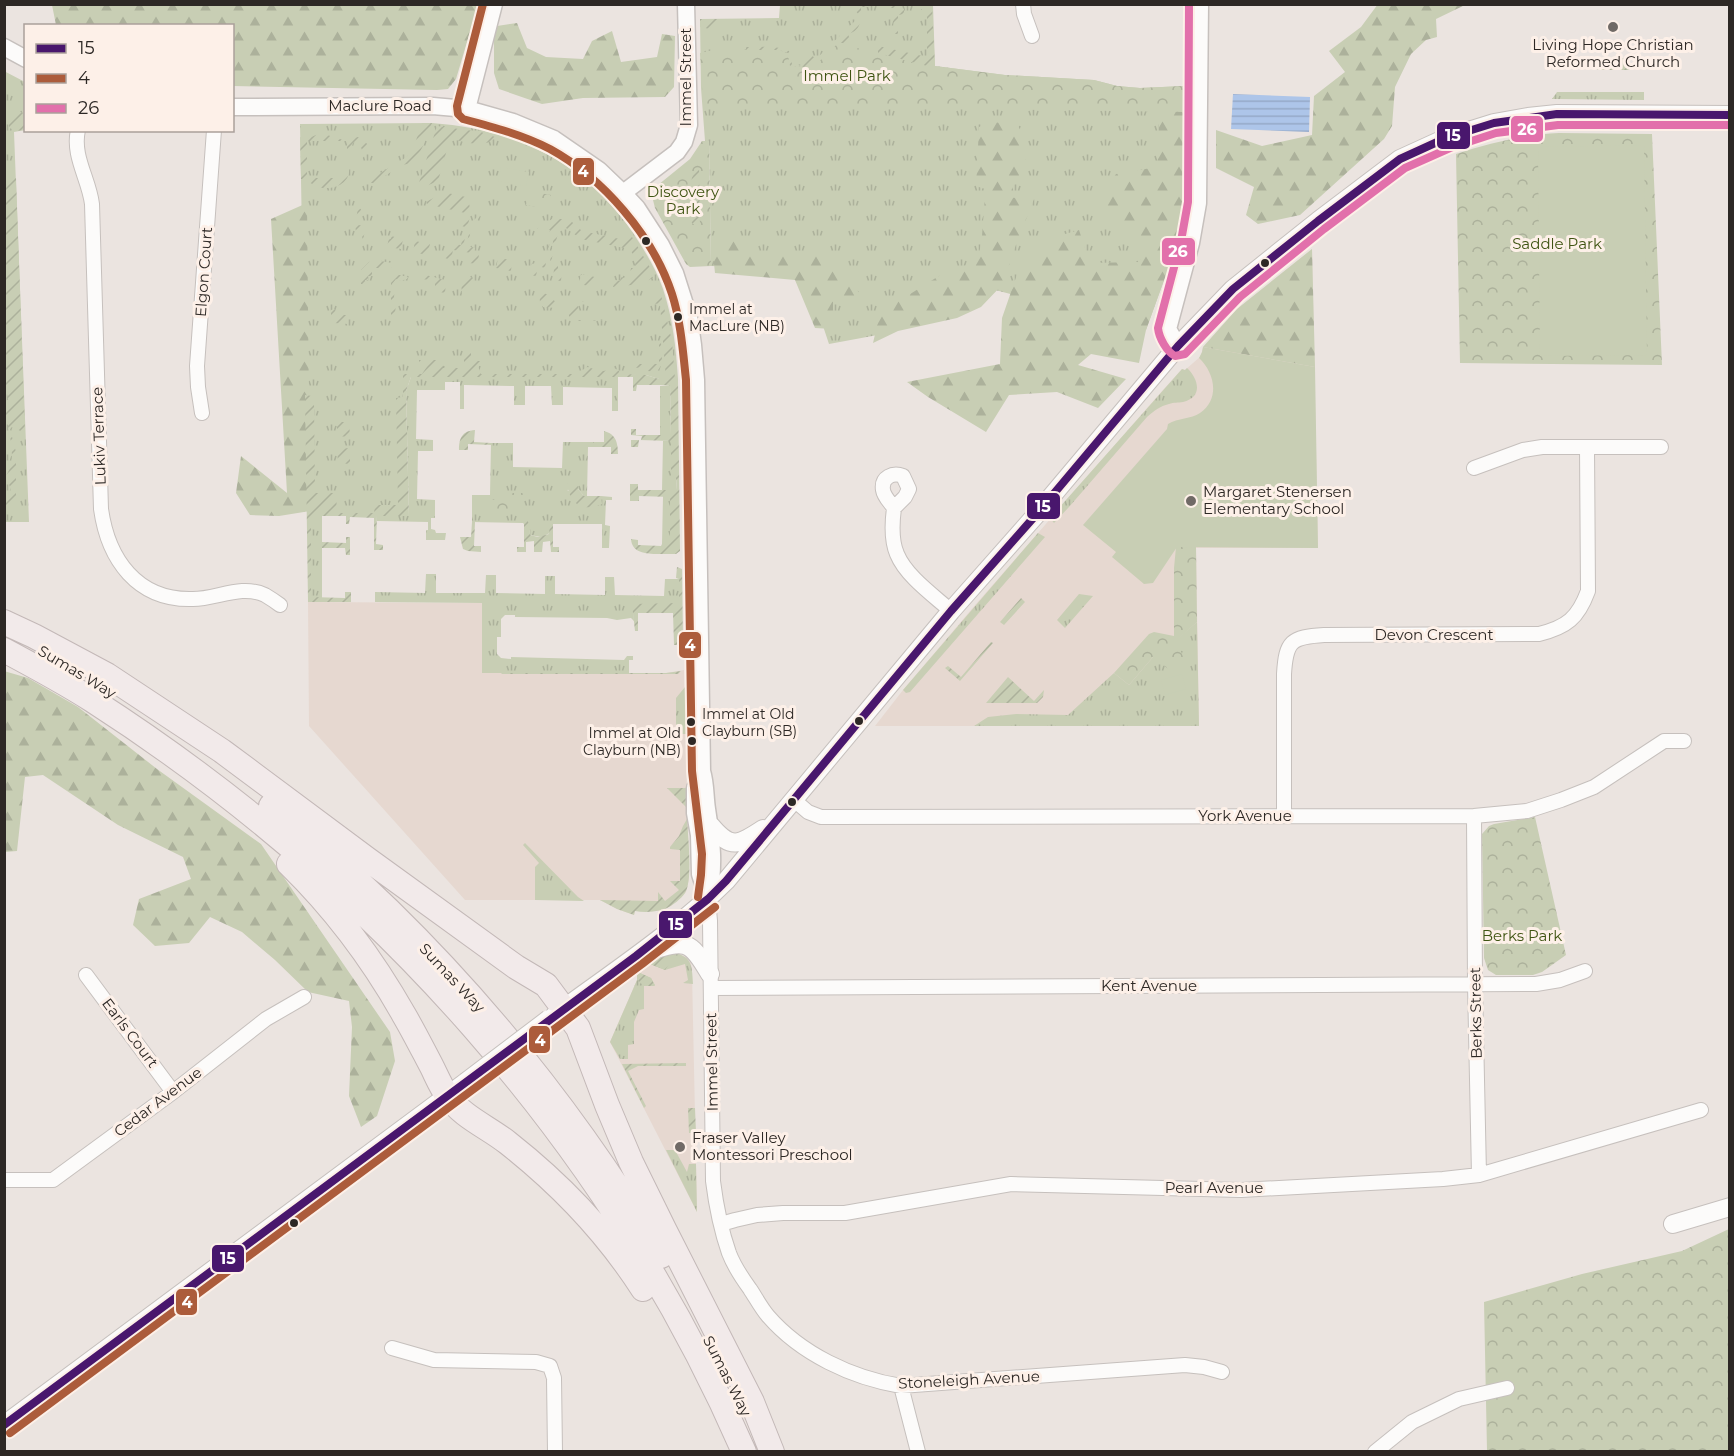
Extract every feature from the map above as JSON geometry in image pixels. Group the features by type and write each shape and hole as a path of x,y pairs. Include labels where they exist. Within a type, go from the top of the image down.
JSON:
{"highway":[{"path":"4,622 107,675 222,751 516,967 546,985 556,1014 578,1028 607,1105 632,1162 752,1402 772,1452"},
{"name":"Sumas Way","path":"4,629 113,694 234,777 321,848 376,900 474,1000 558,1102 641,1222 709,1339 764,1452"},
{"name":"Sumas Way","path":"4,650 89,698 208,780 318,870 408,956 473,1026 542,1110 580,1162 657,1281 713,1383 744,1452"},
{"path":"89,698 249,826 307,881 343,924 457,1089 465,1114 507,1142 537,1168 594,1223 612,1245 646,1294 694,1376 731,1452"}],"main road":[{"path":"4,1425 636,956 708,899 726,881 951,611 1035,516 1178,346 1233,289 1327,214 1400,159 1446,138 1494,123 1557,114 1730,115"},
{"path":"711,826 727,841 736,843 746,841 777,820"},
{"path":"636,956 670,945 684,944 696,951 711,981"},
{"path":"1673,1224 1730,1207"}],"street":[{"path":"467,109 494,4"},
{"name":"Immel Street","path":"623,193 677,152 684,142 689,125 686,4"},
{"path":"1023,4 1032,36"},
{"path":"1178,346 1168,329 1191,243 1198,203 1200,4"},
{"path":"4,46 24,58"},
{"name":"Maclure Road","path":"234,107 433,106 467,109 513,122 554,139 599,170 637,208 675,273"},
{"name":"Lukiv Terrace","path":"78,132 77,150 90,190 92,204 101,509 103,528 108,543 116,558 136,581 148,589 192,599 241,591 264,595 280,606"},
{"name":"Elgon Court","path":"202,413 197,366 214,132"},
{"name":"Immel Street","path":"675,273 689,317 696,380 702,771 711,826 713,872 708,899"},
{"path":"1474,468 1523,450 1542,447 1660,447"},
{"name":"Devon Crescent","path":"1284,816 1284,674 1285,656 1290,644 1303,637 1324,635 1539,634 1566,624 1577,615 1588,591 1587,447"},
{"path":"894,508 893,537 896,552 904,568 951,611"},
{"name":"York Avenue","path":"794,800 808,812 821,817 1474,816 1527,811 1561,800 1594,787 1664,741 1684,741"},
{"name":"Immel Street","path":"702,771 695,781 695,813 699,835 700,874 708,899 710,921 713,1181 715,1202 721,1224"},
{"name":"Berks Street","path":"1474,816 1479,1175"},
{"name":"Kent Avenue","path":"711,981 1536,984 1560,980 1585,971"},
{"name":"Earls Court","path":"86,975 174,1092"},
{"name":"Cedar Avenue","path":"4,1180 53,1180 174,1092 266,1019 304,997"},
{"name":"Pearl Avenue","path":"721,1224 774,1213 845,1213 1011,1184 1240,1190 1479,1175 1701,1110"},
{"name":"Stoneleigh Avenue","path":"721,1224 729,1254 740,1275 769,1317 788,1335 819,1357 877,1382 901,1386 1185,1365 1222,1372"},
{"path":"392,1348 434,1360 536,1362 550,1366 554,1378 555,1452"},
{"path":"901,1386 918,1452"},
{"path":"1375,1452 1412,1422 1460,1400 1507,1388"}],"shaded area":[{"name":"Margaret Stenersen Elementary School","path":"1312,249 1318,548 1196,548 1199,726 875,726 976,604 1182,369 1185,370 1201,356 1203,347 1237,309"},
{"path":"308,602 482,603 482,673 666,673 684,670 689,879 686,892 671,906 661,911 635,911 634,915 600,900 465,900 309,726"},
{"path":"679,954 691,963 692,972 697,1212 610,1042 637,980 637,975 661,956"}],"green space":[{"path":"52,4 478,5 456,79 448,89 437,90 234,86 234,24 56,24"},
{"path":"1378,4 1465,5 1436,19 1437,37 1426,40 1411,54 1395,87 1392,126 1384,139 1300,215 1258,224 1246,215 1254,187 1216,168 1216,130 1262,146 1312,135 1314,96 1345,72 1329,51 1361,27"},
{"path":"780,5 933,5 935,66 1005,75 1094,80 1117,86 1140,88 1184,86 1185,189 1176,247 1146,330 980,286 883,334 829,344 804,269 711,266 709,141 705,141 701,88 700,19 779,18"},
{"path":"870,5 870,7 861,7 861,20 858,27 848,34 851,43 838,43 813,67 790,66 788,53 779,50 746,50 746,47 784,49 789,51 792,64 803,66 809,53 816,59 860,16 853,8"},
{"path":"886,5 899,5 904,9 904,14 898,15 898,34 893,34 894,8 886,8"},
{"path":"932,5 935,68 878,53 878,46 927,57 927,15 921,14 921,9 932,10"},
{"path":"700,19 724,19 715,30 700,27"},
{"path":"517,23 527,48 546,57 583,59 592,41 612,31 621,62 657,57 662,34 675,36 674,87 665,97 583,98 542,104 499,89 494,73 494,31 497,26"},
{"name":"Immel Park","path":"838,43 934,68 935,66 1005,75 1094,80 1117,86 1140,88 1184,86 1185,112 704,105 700,53 713,50 779,50 787,53 791,66 813,67"},
{"path":"1597,58 1629,58 1630,69 1597,70"},
{"path":"4,71 24,81 24,130 14,132 29,522 5,522"},
{"path":"1557,92 1644,92 1644,100 1552,99"},
{"path":"1159,100 1184,100 1185,189 1176,247 1146,330 1139,363 1091,354 1078,365 1126,379 1098,408 1057,392 1009,395 986,432 907,382 1000,364 1002,318 1021,263 1058,236 1079,230 1090,263 1139,262 1149,245 1093,208 1116,174 1157,167"},
{"path":"16,110 24,114 24,130 14,131 9,127 8,115"},
{"path":"990,122 1017,124 1030,148 1009,194 997,193 976,186 979,127"},
{"path":"422,123 432,123 416,159 371,183 372,178 412,152"},
{"path":"432,123 492,133 546,154 593,187 614,208 646,253 663,289 674,334 678,379 659,379 646,375 403,374 405,513 307,513 300,124"},
{"path":"437,126 481,132 495,137 491,141 480,144 450,139 438,181 419,189 418,186"},
{"name":"Saddle Park","path":"1559,133 1652,134 1662,365 1460,363 1456,154 1507,140"},
{"path":"324,134 343,140 358,137 367,144 369,151 359,162 358,158 362,149 354,142 349,150 347,141 307,141 307,178 341,178 342,170 349,168 349,174 343,183 338,186 321,188 307,179 301,179 300,137 309,138"},
{"name":"Discovery Park","path":"702,141 709,141 711,266 690,267 686,264 655,208 653,200 658,185 690,159"},
{"path":"1644,145 1647,355 1540,356 1538,147"},
{"path":"501,167 529,172 526,186 498,181"},
{"path":"699,168 700,229 692,223 688,213 696,208 692,179"},
{"path":"7,178 16,178 25,433 12,427 10,429 16,452 16,498 13,505 5,510 5,504 11,491 5,477 12,460 5,410 5,401 8,400 4,372 4,189 6,189"},
{"path":"529,191 551,195 549,209 526,205"},
{"path":"443,192 466,197 470,206 469,210 465,213 427,204 426,202"},
{"path":"985,196 1034,199 1003,284 981,307 957,318 898,331 873,343 880,313 942,274 978,261"},
{"path":"307,203 310,511 279,516 250,515 236,493 241,456 287,493 271,219"},
{"path":"358,208 361,209 358,225 366,226 363,240 361,233 356,232"},
{"path":"465,214 470,216 462,251 453,250 451,260 445,258 449,246 453,248 454,244 461,245"},
{"path":"479,215 471,228 468,246 475,248 474,251 479,253 478,264 469,263 472,253 465,252 471,223"},
{"path":"552,219 572,222 582,231 620,239 632,237 652,271 650,273 653,278 640,284 613,287 615,280 620,281 621,277 629,279 631,268 635,268 631,251 581,239 566,228 559,229 551,262 558,264 558,268 562,269 561,281 553,280 554,269 549,268 555,229 552,230 545,268 538,266 536,276 529,275 532,263 537,265 538,261 545,261 549,244 547,243 550,230 537,229"},
{"path":"737,233 754,252 831,255 863,298 833,301 833,329 815,328 795,280 715,273 712,245"},
{"path":"391,236 403,239 401,249 387,247"},
{"path":"415,241 430,244 427,255 413,252"},
{"path":"1312,249 1315,367 1203,347 1237,309"},
{"path":"498,258 512,260 511,271 496,268"},
{"path":"375,260 392,263 391,268 372,268 372,276 368,276 365,284 361,284 361,270 369,262"},
{"path":"391,273 408,277 400,281 396,279 392,284 395,287 396,303 395,314 391,315"},
{"path":"422,274 445,280 445,293 440,292 439,287 435,287 435,280 418,279"},
{"path":"581,274 595,277 594,287 579,284"},
{"path":"468,277 474,278 471,282 471,289 467,289 467,295 462,295 461,280"},
{"path":"539,292 550,295 556,303 556,308 543,307"},
{"path":"661,295 672,341 675,379 678,379 680,551 676,554 649,554 636,550 631,539 638,540 638,545 670,544 670,497 639,496 639,501 630,501 630,484 638,484 638,490 677,490 676,478 671,478 671,441 639,440 642,436 631,435 631,429 636,429 636,435 671,435 670,385 637,385 636,391 633,391 633,377 411,377 406,391 409,516 377,516 376,544 383,545 383,550 374,550 374,518 350,517 349,524 346,524 346,516 311,516 311,597 345,598 345,592 351,592 351,602 308,602 305,395 312,396 312,402 314,402 315,493 336,493 337,513 374,513 375,505 398,505 396,398 403,397 403,374 422,374 428,365 419,365 419,360 442,360 443,368 464,368 464,349 467,349 467,353 471,353 471,361 489,361 489,363 478,366 481,374 579,374 587,367 599,371 615,369 621,374 666,379 660,304 648,303 651,297"},
{"path":"575,300 584,302 578,302 578,320 609,321 580,321 571,319 569,305"},
{"path":"335,309 335,315 347,315 348,324 334,323 331,310"},
{"path":"652,341 661,341 662,358 659,369 656,372 648,371 646,367 634,368 632,364 659,364 659,345 652,345"},
{"path":"1203,347 1315,367 1318,548 1177,547 1153,583 1144,584 1112,557 1116,552 1083,525 1167,429 1168,424 1196,415 1207,407 1213,393 1213,385 1208,370 1199,358"},
{"path":"1187,368 1196,382 1194,396 1190,400 1163,406 1147,417 1054,523 1050,518 1182,369"},
{"path":"411,377 618,377 618,411 612,411 612,388 563,387 563,405 552,405 551,386 525,386 525,405 514,405 514,386 464,385 464,409 460,409 460,382 445,382 445,390 417,390 416,439 433,440 433,451 418,451 417,499 435,500 435,518 431,518 431,529 436,533 446,533 445,540 426,540 428,522 377,521 377,516 409,516 406,391"},
{"path":"670,385 671,435 660,435 660,386"},
{"path":"337,422 349,422 350,437 337,436"},
{"path":"475,430 474,442 491,443 491,445 468,444 468,450 459,450 462,436"},
{"path":"604,431 616,440 618,454 611,454 611,447 593,447 593,442 604,442"},
{"path":"631,440 639,440 638,447 631,447"},
{"path":"663,441 671,441 671,477 676,478 677,490 662,490"},
{"path":"563,442 593,442 593,447 588,447 587,496 584,496 578,489 567,490 601,504 601,496 612,497 612,500 606,500 605,525 610,526 609,548 602,548 602,524 550,524 550,533 541,537 530,535 523,518 523,523 472,522 472,495 490,495 491,443 513,443 513,467 562,468"},
{"path":"350,448 350,464 338,463 337,449"},
{"path":"568,483 578,483 578,489 584,496 601,496 602,504 581,506 570,495"},
{"path":"497,493 523,493 522,513 497,513"},
{"path":"663,496 670,496 670,544 662,544"},
{"path":"476,500 497,500 497,513 476,513"},
{"path":"311,516 322,516 322,598 311,598"},
{"path":"523,517 530,527 530,535 538,537 549,534 550,524 553,524 553,547 559,547 559,552 551,552 550,541 543,542 542,552 534,552 534,541 526,542 526,552 517,552 517,547 524,547"},
{"path":"472,522 475,522 474,546 481,546 481,552 463,549 460,537 471,537"},
{"path":"1038,533 1045,537 910,692 906,693 903,690"},
{"path":"346,537 350,537 350,555 346,555 345,548 322,548 322,542 346,543"},
{"path":"1176,547 1196,547 1197,622 1176,641 1185,660 1171,671 1153,657 1129,685 1114,673 1149,634 1154,632 1174,636"},
{"path":"677,567 682,569 683,640 680,645 674,645 673,613 638,613 638,631 635,631 632,604 679,603"},
{"path":"426,574 436,574 436,593 485,593 486,575 496,575 496,593 545,594 545,576 555,576 555,594 605,595 605,577 614,577 615,595 664,596 665,579 679,579 679,604 633,604 634,621 631,618 617,620 515,617 515,615 505,615 501,619 501,637 497,637 497,654 501,658 624,660 627,656 633,656 633,660 629,660 629,673 482,673 482,603 375,602 375,592 425,593"},
{"path":"1079,594 1093,596 1065,628 1057,620"},
{"path":"1021,598 1025,602 1004,625 1000,622"},
{"path":"1197,622 1199,726 974,726 988,717 1016,714 1068,715 1114,673 1129,685 1153,657"},
{"path":"991,642 993,643 960,681 945,668 948,666 961,677"},
{"path":"4,671 28,678 78,707 157,769 261,844 390,1032 395,1061 377,1116 361,1127 349,1096 352,1027 349,1001 308,992 242,932 210,917 189,943 155,946 133,925 139,899 191,879 183,857 118,825 43,775 25,777 17,851 5,852"},
{"path":"681,671 678,674 501,674 666,673"},
{"path":"1182,674 1186,689 1165,695 1161,680"},
{"path":"1008,677 1034,701 1044,690 1043,697 1037,703 986,703"},
{"path":"685,687 686,734 676,734 676,698"},
{"path":"667,788 687,788 687,808"},
{"name":"Berks Park","path":"1535,817 1566,955 1542,972 1533,975 1496,975 1488,970 1484,958 1482,834 1494,824"},
{"path":"687,819 689,878 685,893 679,900 669,907 651,912 635,911 634,915 600,900 658,901 658,892 665,901 679,890 670,881 680,881 680,850 670,849 670,847 679,836"},
{"path":"525,843 584,901 535,900 535,867 539,863 523,845"},
{"path":"671,952 683,956 690,962 693,984 683,983 688,980 685,964 665,970 650,964"},
{"path":"676,953 665,970 650,964 661,956"},
{"path":"640,973 651,978 655,985 644,986 644,1009 639,1010 634,1022 634,1044 628,1045 628,1059 620,1059 610,1042 637,980 637,975"},
{"path":"640,973 651,978 655,986 644,986 637,980 637,975"},
{"path":"686,1063 686,1066 638,1066 628,1071 646,1106 644,1108 622,1064"},
{"path":"688,1108 695,1108 696,1133 689,1133"},
{"path":"666,1150 675,1150 687,1172 689,1164 696,1164 697,1212"},
{"path":"1729,1229 1729,1451 1487,1451 1484,1302 1582,1274 1682,1251"}],"water":[{"path":"1233,94 1310,97 1309,132 1231,129"}],"transit line":[{"name":"4","path":"483,4 457,106 458,114 463,119 540,144 570,161 589,176 607,192 639,230 663,272 675,305 686,380 692,771 702,854 698,897"},
{"name":"26","path":"1189,4 1188,202 1181,241 1158,328 1164,344 1175,356 1185,354 1240,297 1324,229 1405,168 1450,148 1496,133 1558,125 1730,125"},
{"name":"15","path":"4,1425 636,956 708,899 726,881 951,611 1035,516 1178,346 1233,289 1318,221 1400,159 1446,138 1494,123 1557,114 1730,115"},
{"name":"4","path":"10,1433 642,964 715,907"}],"place":[{"name":"Living Hope Christian Reformed Church","path":"1613,27"},
{"name":"Immel at MacLure (NB)","path":"678,317"},
{"name":"Margaret Stenersen Elementary School","path":"1191,501"},
{"name":"Immel at Old Clayburn (SB)","path":"691,722"},
{"name":"Immel at Old Clayburn (NB)","path":"692,741"},
{"name":"Fraser Valley Montessori Preschool","path":"680,1147"}]}
